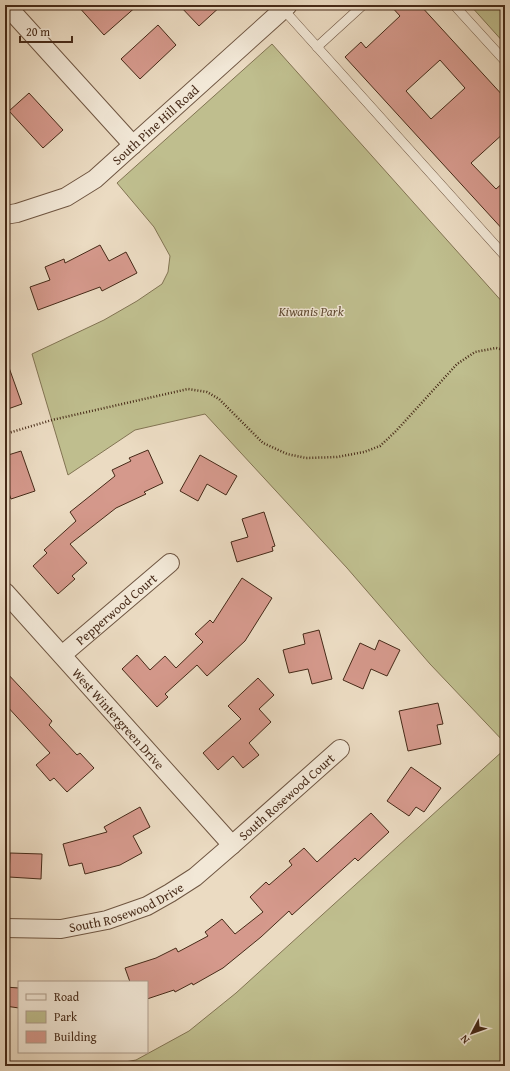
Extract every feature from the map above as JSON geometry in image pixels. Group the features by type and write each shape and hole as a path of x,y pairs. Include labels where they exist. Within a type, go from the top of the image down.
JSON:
{"street":[{"path":"6,5 133,145"},
{"name":"South Pine Hill Road","path":"5,215 17,213 66,197 95,179 285,7"},
{"name":"Pepperwood Court","path":"62,655 170,563"},
{"name":"West Wintergreen Drive","path":"5,592 232,845"},
{"name":"South Rosewood Court","path":"232,845 340,749"},
{"name":"South Rosewood Drive","path":"5,928 61,929 114,918 147,906 195,877 232,845"}],"lane":[{"path":"317,47 363,5"},
{"path":"454,5 505,61"},
{"path":"285,7 317,47 505,256"}],"path":[{"path":"5,434 52,420 188,389 207,392 219,399 263,443 287,454 306,458 337,457 364,452 380,446 396,432 457,364 475,352 496,348 505,350"}],"green space":[{"path":"470,5 505,5 505,44"},
{"name":"Kiwanis Park","path":"272,44 505,305 505,743 430,664 347,568 205,414 135,430 68,475 32,354 104,320 137,301 162,284 168,272 170,256 154,227 117,183"},
{"path":"505,749 505,1066 103,1066 136,1060 189,1031 236,993"}],"building":[{"path":"77,5 138,5 104,35"},
{"path":"179,5 222,5 199,26"},
{"path":"390,5 420,5 505,98 505,132 471,163 496,189 505,181 505,232 345,57 361,42 366,48 400,16","holes":["440,60 465,88 431,119 406,91"]},
{"path":"158,25 176,45 140,79 121,59"},
{"path":"29,93 63,130 43,148 9,111"},
{"path":"100,245 109,261 126,252 137,273 102,291 100,287 38,310 30,287 50,280 45,267 64,259 65,263"},
{"path":"7,362 22,404 5,410 5,363"},
{"path":"148,450 163,483 144,492 146,494 116,508 70,544 87,563 72,576 75,579 58,594 33,566 47,553 44,550 76,521 70,512 115,476 112,470 131,461 129,458"},
{"path":"21,451 35,491 11,499 5,482 5,456"},
{"path":"200,455 237,476 226,495 207,484 198,501 180,491"},
{"path":"264,512 275,546 272,547 273,551 237,562 231,542 248,537 242,519"},
{"path":"242,578 272,598 245,641 207,676 197,665 165,694 168,697 157,707 122,669 137,655 150,670 165,656 176,668 203,642 195,634 210,620 213,623"},
{"path":"319,630 332,679 312,684 308,669 289,673 283,650 305,644 303,634"},
{"path":"379,640 400,650 387,676 371,669 363,689 343,680 360,643 375,650"},
{"path":"5,671 52,721 49,725 77,755 80,753 94,768 67,792 54,778 50,781 36,765 50,753 5,704"},
{"path":"258,678 274,695 259,709 271,722 249,743 259,755 243,768 233,756 218,770 203,753 241,719 228,706"},
{"path":"438,703 443,724 437,725 441,744 408,751 399,711"},
{"path":"411,767 441,788 424,812 416,807 409,816 387,801"},
{"path":"140,807 150,827 133,836 142,853 120,865 85,874 82,863 69,866 63,844 107,832 104,827"},
{"path":"371,813 389,832 358,861 355,858 292,915 289,911 261,937 223,968 193,985 192,983 175,992 174,990 148,999 148,981 130,981 125,968 156,958 176,948 178,952 208,936 205,932 222,919 235,934 263,912 250,897 266,882 269,885 292,865 289,861 304,848 317,862"},
{"path":"10,853 42,854 41,879 9,877"},
{"path":"5,987 18,988 18,1008 5,1006"}]}
